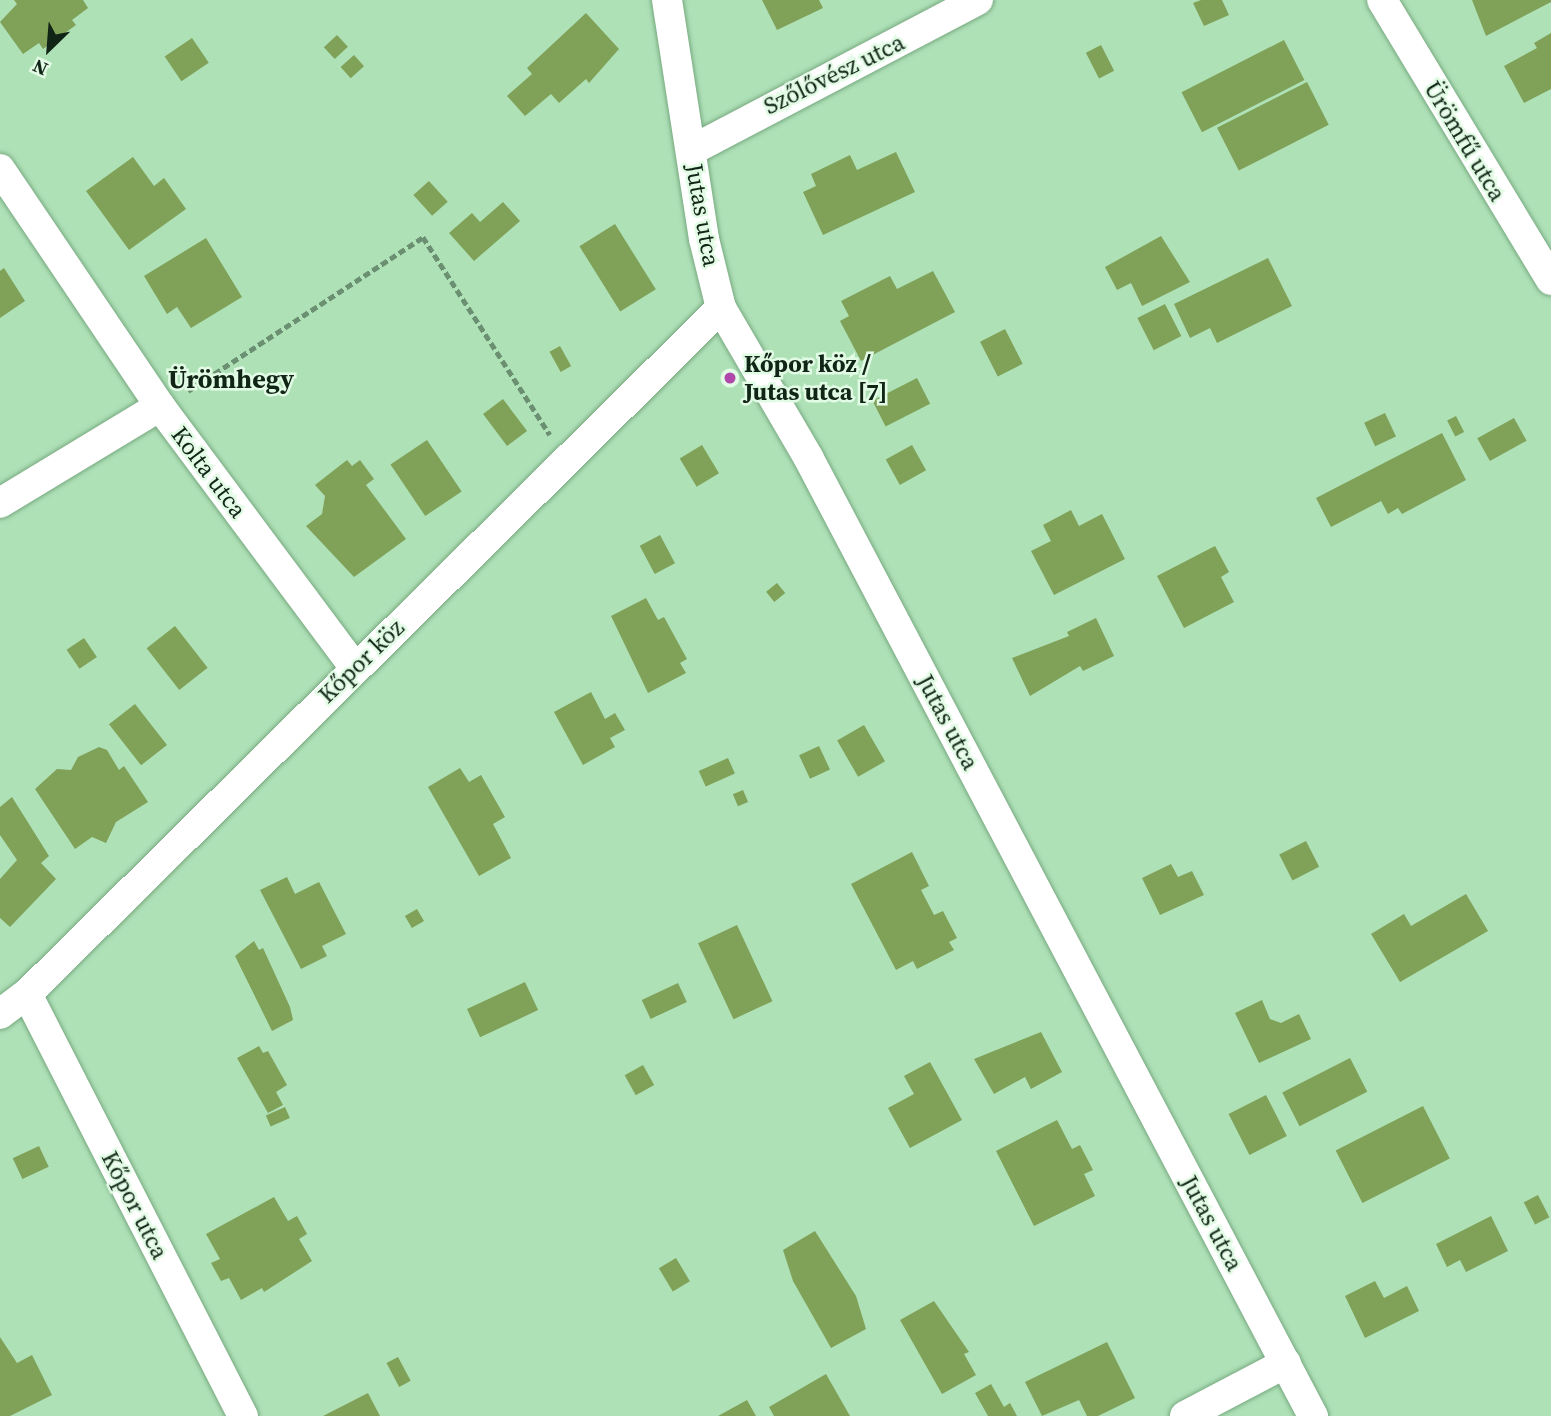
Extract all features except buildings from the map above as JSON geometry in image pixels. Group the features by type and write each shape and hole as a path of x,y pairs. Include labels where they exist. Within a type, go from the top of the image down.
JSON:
{"street":[{"name":"Jutas utca","path":"667,0 721,308 808,457 1313,1416"},
{"name":"Szőlővész utca","path":"692,150 978,0"},
{"name":"Ürömfű utca","path":"1382,0 1551,281"},
{"name":"Kolta utca","path":"0,169 161,408 354,667"},
{"name":"Kőpor köz","path":"0,1014 27,994 354,667 568,462 721,308"},
{"path":"0,503 161,408"},
{"name":"Kőpor utca","path":"27,994 243,1416"},
{"path":"1185,1416 1286,1363"}],"path":[{"path":"161,408 362,272 423,237 568,462"}],"place":[{"name":"Kőpor köz / Jutas utca [7]","path":"730,378"}],"district":[{"name":"Ürömhegy","path":"231,380"}]}
